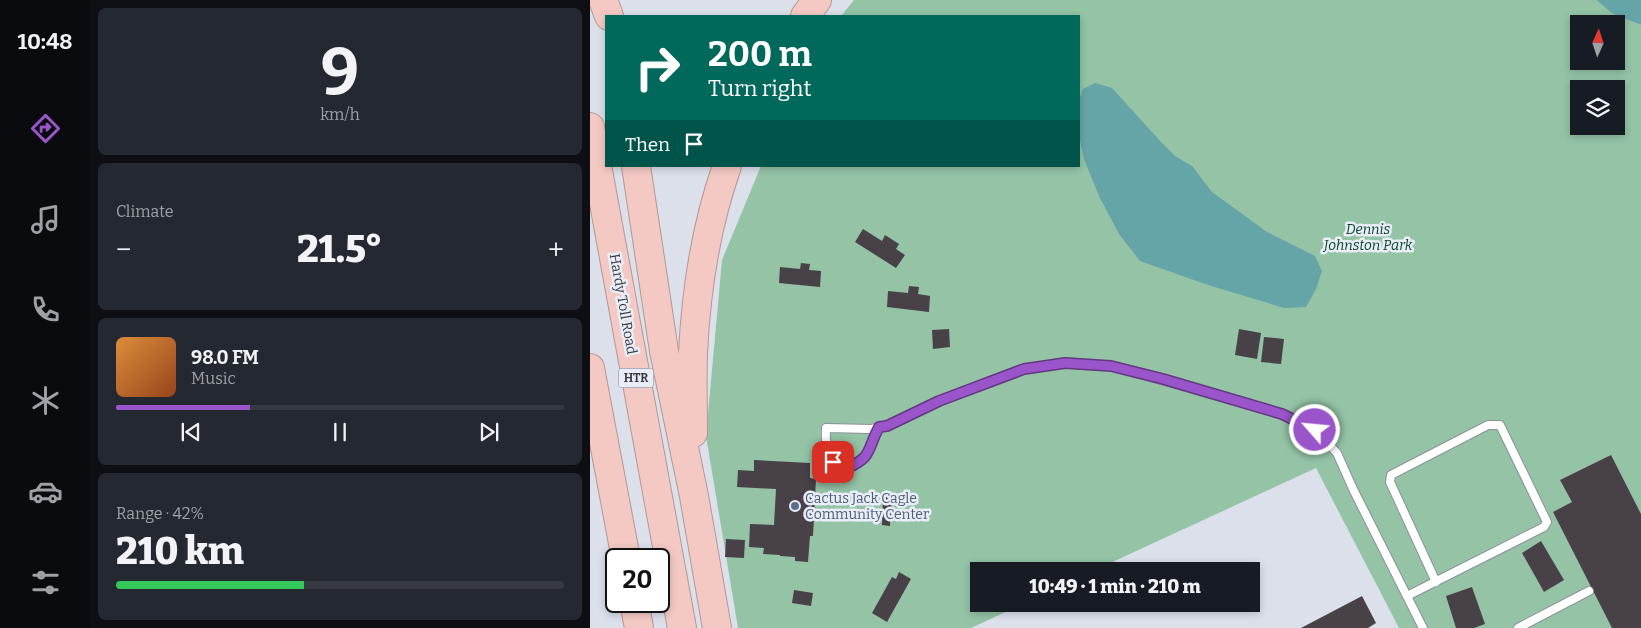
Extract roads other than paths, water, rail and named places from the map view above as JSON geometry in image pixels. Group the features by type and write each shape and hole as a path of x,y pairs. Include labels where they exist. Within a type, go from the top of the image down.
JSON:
{"highway":[{"path":"590,6 592,0"},
{"path":"603,0 609,15"},
{"path":"807,15 817,0"},
{"name":"Hardy Toll Road","path":"590,127 682,628"},
{"path":"636,167 664,351 694,496 717,628"},
{"path":"694,496 693,354 697,306 705,242 727,167"},
{"path":"590,368 624,548"},
{"path":"636,613 639,628"}],"lane":[{"path":"879,427 873,439 870,452 861,462 847,468 833,462 826,447 826,428 887,426 939,401 1024,369 1065,363 1111,366 1163,379 1282,414 1315,430 1337,453 1353,489 1423,628"},
{"path":"1407,596 1436,582 1544,527 1547,522 1500,425 1488,425 1390,475 1390,482 1436,582"},
{"path":"1518,628 1589,591"}],"water":[{"path":"1596,0 1641,0 1641,25 1625,19 1625,15 1613,14"},
{"path":"1095,83 1112,88 1175,156 1192,166 1212,192 1267,232 1315,256 1322,271 1316,289 1306,307 1284,308 1208,285 1140,261 1119,234 1100,198 1085,162 1080,141 1080,97 1083,89"}],"place":[{"name":"Cactus Jack Cagle Community Center","path":"795,506"}],"park label":[{"name":"Dennis Johnston Park","path":"1368,237"}]}
